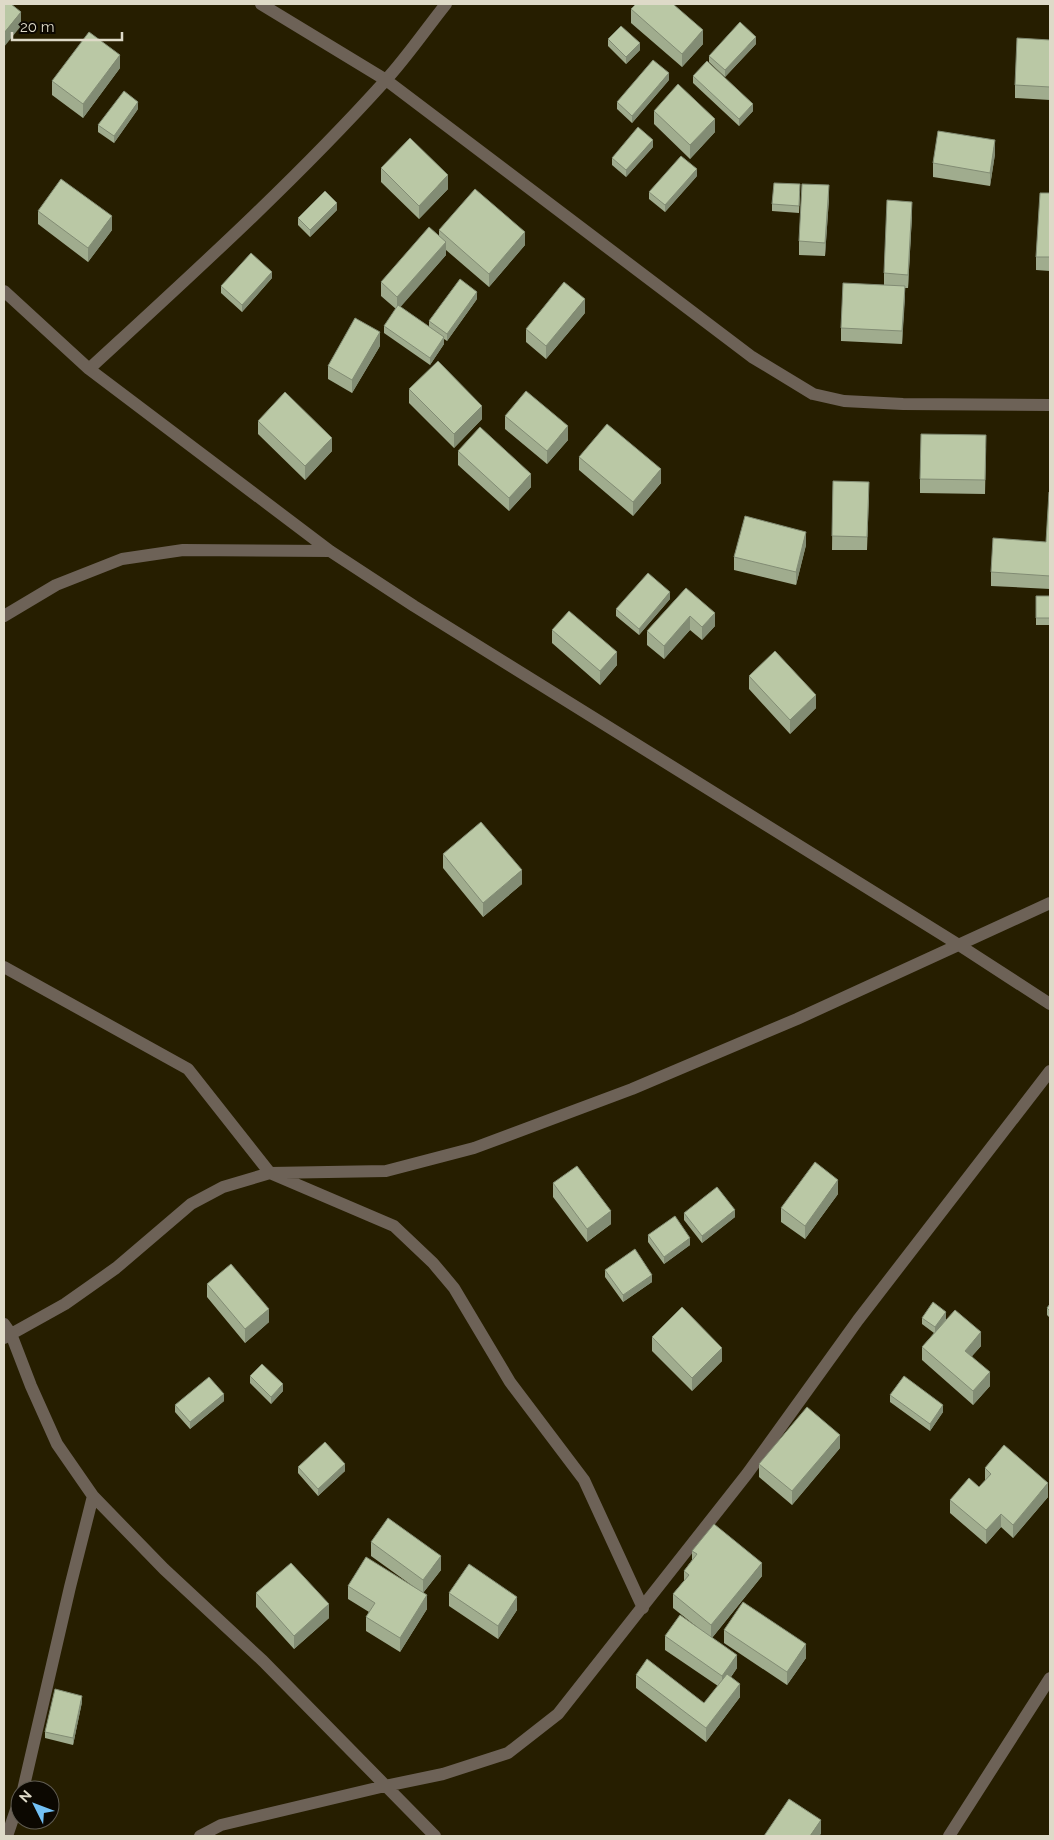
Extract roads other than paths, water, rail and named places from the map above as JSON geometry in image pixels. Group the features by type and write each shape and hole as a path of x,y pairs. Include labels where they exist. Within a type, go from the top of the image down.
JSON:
{"street":[{"path":"261,4 386,80 752,357 813,394 844,400 903,404 1050,404"},
{"path":"89,369 197,269 325,145 386,80 446,4"},
{"path":"4,291 89,369 330,551 1050,1004"},
{"path":"4,616 56,585 122,559 183,550 330,551"},
{"path":"435,1836 263,1661 164,1569 93,1496 57,1444 6,1332 65,1304 116,1268 191,1204 222,1187 270,1173 386,1171 474,1148 632,1089 797,1019 1050,902"},
{"path":"4,966 188,1069 270,1173 394,1226 433,1263 454,1288 510,1382 584,1480 643,1608"},
{"path":"200,1836 221,1825 444,1774 508,1753 558,1714 747,1474 858,1320 1050,1071"},
{"path":"25,1780 93,1496"},
{"path":"949,1836 1050,1678"}]}
